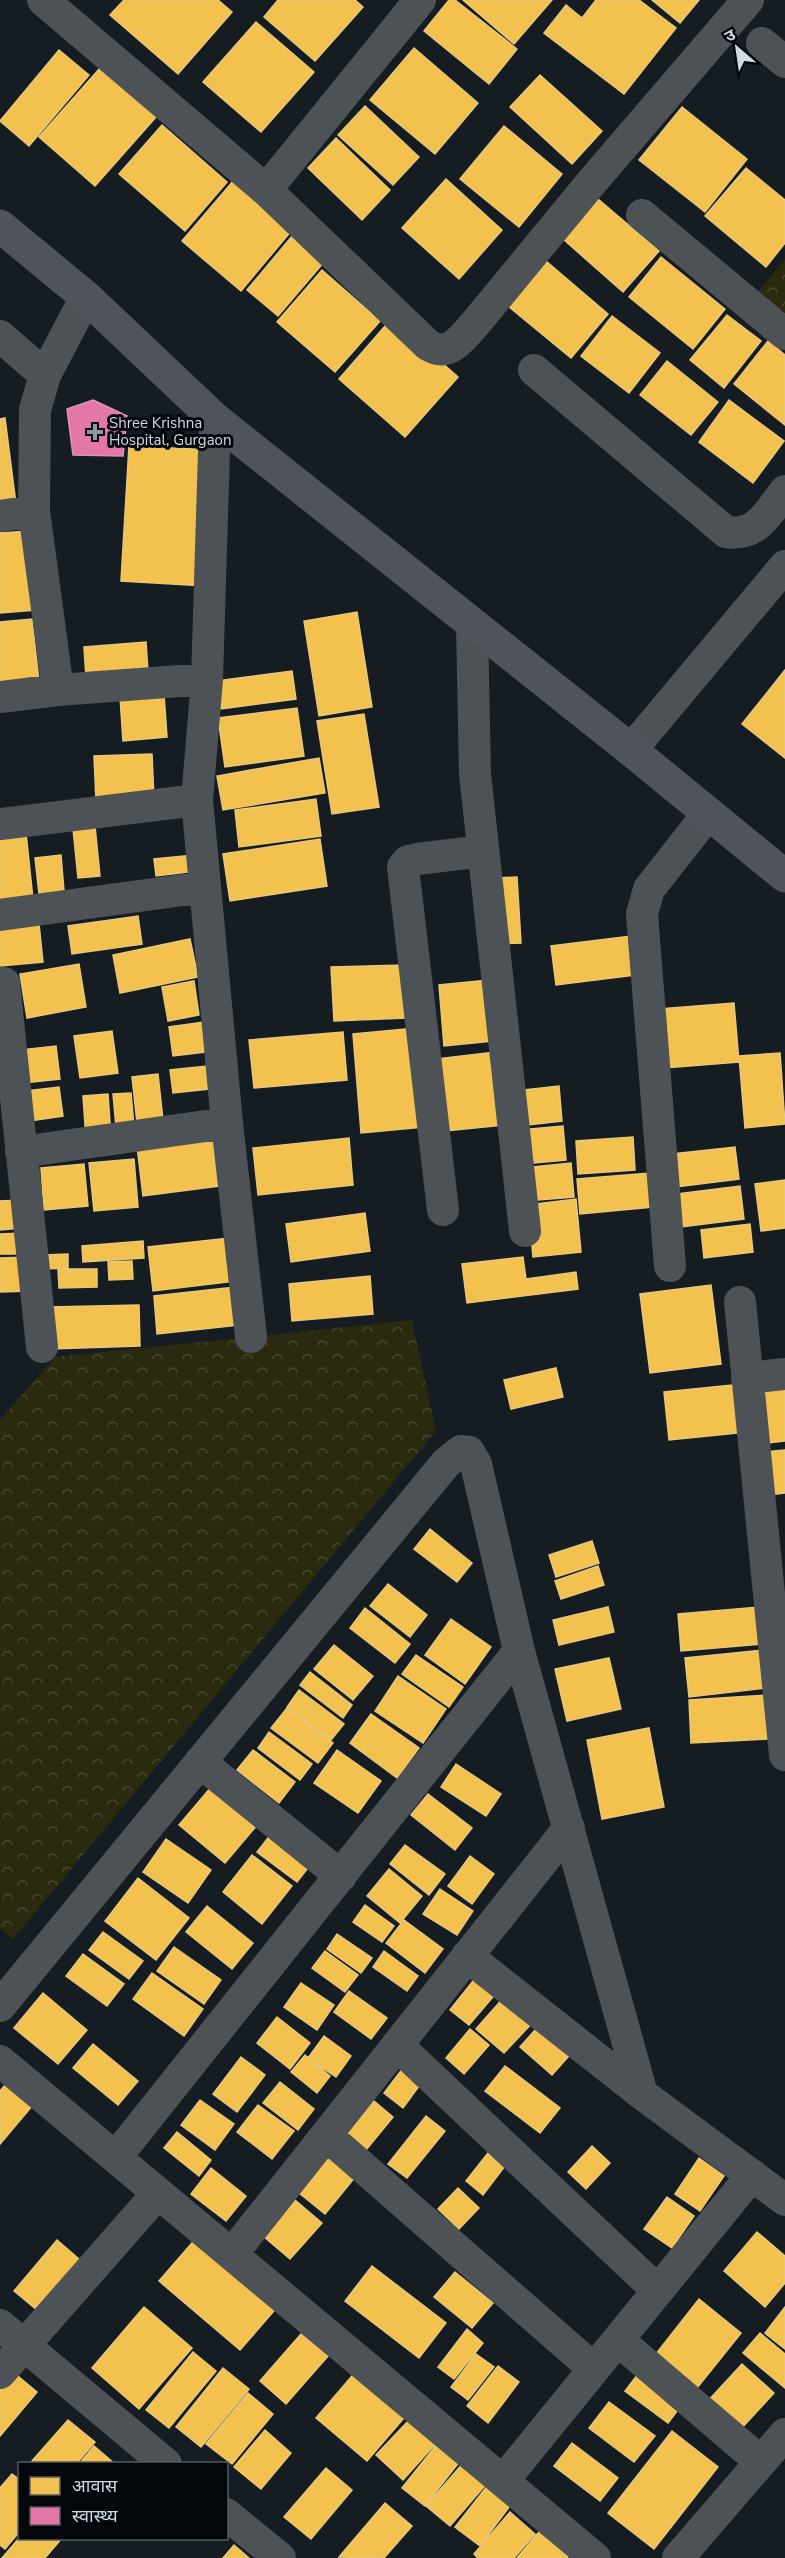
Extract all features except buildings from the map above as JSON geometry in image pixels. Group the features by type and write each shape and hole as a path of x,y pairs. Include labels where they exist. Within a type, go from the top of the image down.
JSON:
{"street":[{"path":"266,190 420,0"},
{"path":"63,6 266,190 428,345 436,350 453,347 474,325 732,6"},
{"path":"642,215 785,334"},
{"path":"0,226 86,297 215,419 631,750 785,876"},
{"path":"58,690 34,511 35,410 45,375 86,297"},
{"path":"0,336 45,375"},
{"path":"534,370 726,532 737,534 750,531 760,523 785,491"},
{"path":"215,419 207,679 197,800 227,1123 251,1337"},
{"path":"0,516 34,511"},
{"path":"631,750 780,583"},
{"path":"472,625 475,774 525,1231"},
{"path":"0,697 58,690 207,679"},
{"path":"0,824 197,800"},
{"path":"670,1266 642,914 649,889 708,814"},
{"path":"443,1210 403,867 408,861 417,859 483,851"},
{"path":"0,915 205,888"},
{"path":"4,983 42,1347"},
{"path":"21,1152 227,1123"},
{"path":"740,1302 785,1755"},
{"path":"747,1378 785,1374"},
{"path":"0,2006 446,1463 461,1451 469,1452 476,1464 519,1651 642,2094"},
{"path":"116,2157 519,1651"},
{"path":"200,1762 341,1876"},
{"path":"232,2254 568,1828"},
{"path":"467,1956 642,2094 785,2200"},
{"path":"397,2045 658,2291"},
{"path":"0,2061 595,2558"},
{"path":"326,2135 594,2369"},
{"path":"503,2481 752,2175"},
{"path":"0,2373 158,2193"},
{"path":"0,2325 165,2462"},
{"path":"618,2340 761,2462"},
{"path":"678,2558 785,2434"},
{"path":"228,2516 280,2558"}],"green space":[{"path":"785,259 785,314 758,292"},
{"path":"412,1320 436,1431 13,1939 0,1928 0,1420 55,1357"}],"place":[{"name":"Shree Krishna Hospital, Gurgaon","path":"95,432"}]}
